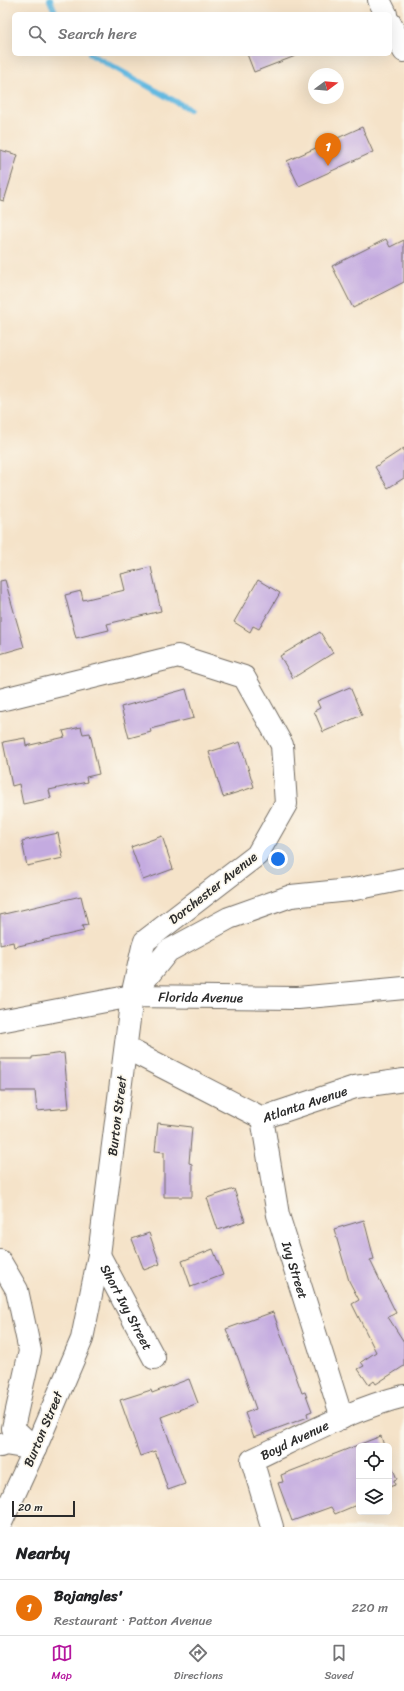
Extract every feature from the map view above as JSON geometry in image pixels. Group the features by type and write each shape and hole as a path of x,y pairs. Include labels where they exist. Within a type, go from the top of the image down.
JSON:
{"street":[{"path":"379,0 385,12"},
{"path":"392,27 404,51"},
{"name":"Dorchester Avenue","path":"0,700 178,656 244,677 282,745 286,804 257,855 145,941 132,996"},
{"path":"132,996 168,951 229,918 291,896 350,890 404,879"},
{"name":"Florida Avenue","path":"0,1021 132,996 298,998 404,988"},
{"name":"Burton Street","path":"0,1524 35,1449 82,1339 99,1255 132,996"},
{"name":"Atlanta Avenue","path":"126,1048 234,1105 262,1118 355,1087 404,1080"},
{"name":"Ivy Street","path":"262,1118 278,1215 342,1418"},
{"name":"Short Ivy Street","path":"99,1255 154,1358"},
{"path":"0,1261 17,1290 30,1351 13,1428 35,1449"},
{"name":"Boyd Avenue","path":"272,1527 252,1460 342,1418 390,1399 404,1396"},
{"path":"0,1446 5,1444 35,1449"}],"building":[{"path":"248,56 295,56 254,72"},
{"path":"362,127 373,152 299,186 287,161"},
{"path":"0,150 18,155 4,201 0,200"},
{"path":"386,239 390,247 404,240 404,282 353,308 332,266"},
{"path":"404,448 404,478 388,488 375,467"},
{"path":"151,567 161,611 107,624 109,630 76,638 65,595 81,591 83,600 125,590 121,574"},
{"path":"5,580 24,647 0,654 0,581"},
{"path":"258,580 280,593 259,629 253,626 250,632 234,622"},
{"path":"320,632 333,653 293,678 280,656"},
{"path":"350,687 362,715 323,732 314,711 320,708 317,701"},
{"path":"186,689 194,718 150,729 151,732 129,738 121,707"},
{"path":"81,727 83,734 90,733 99,774 86,777 87,782 49,790 51,798 23,804 19,784 12,786 3,742 25,738 26,746 65,737 63,731"},
{"path":"240,742 254,787 223,797 209,752"},
{"path":"58,833 63,858 27,866 22,841"},
{"path":"162,836 173,869 143,880 131,847"},
{"path":"81,896 88,925 82,926 84,931 14,947 13,942 0,945 0,915"},
{"path":"64,1053 69,1108 37,1111 35,1091 0,1091 0,1059 32,1059 32,1057"},
{"path":"158,1123 192,1127 189,1163 192,1164 192,1197 164,1197 164,1152 155,1151"},
{"path":"234,1189 245,1221 218,1230 207,1198"},
{"path":"364,1220 374,1259 370,1260 396,1313 388,1317 404,1342 404,1366 376,1384 374,1381 369,1385 358,1369 364,1366 361,1362 376,1352 352,1304 359,1300 349,1281 334,1229"},
{"path":"149,1233 160,1264 144,1270 132,1239"},
{"path":"213,1249 223,1275 191,1287 182,1261"},
{"path":"273,1312 302,1393 305,1392 312,1411 307,1413 308,1417 254,1437 245,1413 256,1409 226,1329"},
{"path":"189,1379 198,1403 161,1417 185,1484 168,1490 155,1451 140,1456 120,1400 151,1390 152,1393"},
{"path":"381,1436 383,1443 363,1443"},
{"path":"356,1446 356,1505 335,1514 331,1507 292,1521 278,1483 283,1482 281,1475"},
{"path":"392,1466 397,1479 394,1480 395,1485 392,1486"}],"waterway":[{"path":"50,0 55,12"},
{"path":"94,56 189,109"}],"place":[{"name":"Bojangles'","path":"328,166"}]}
